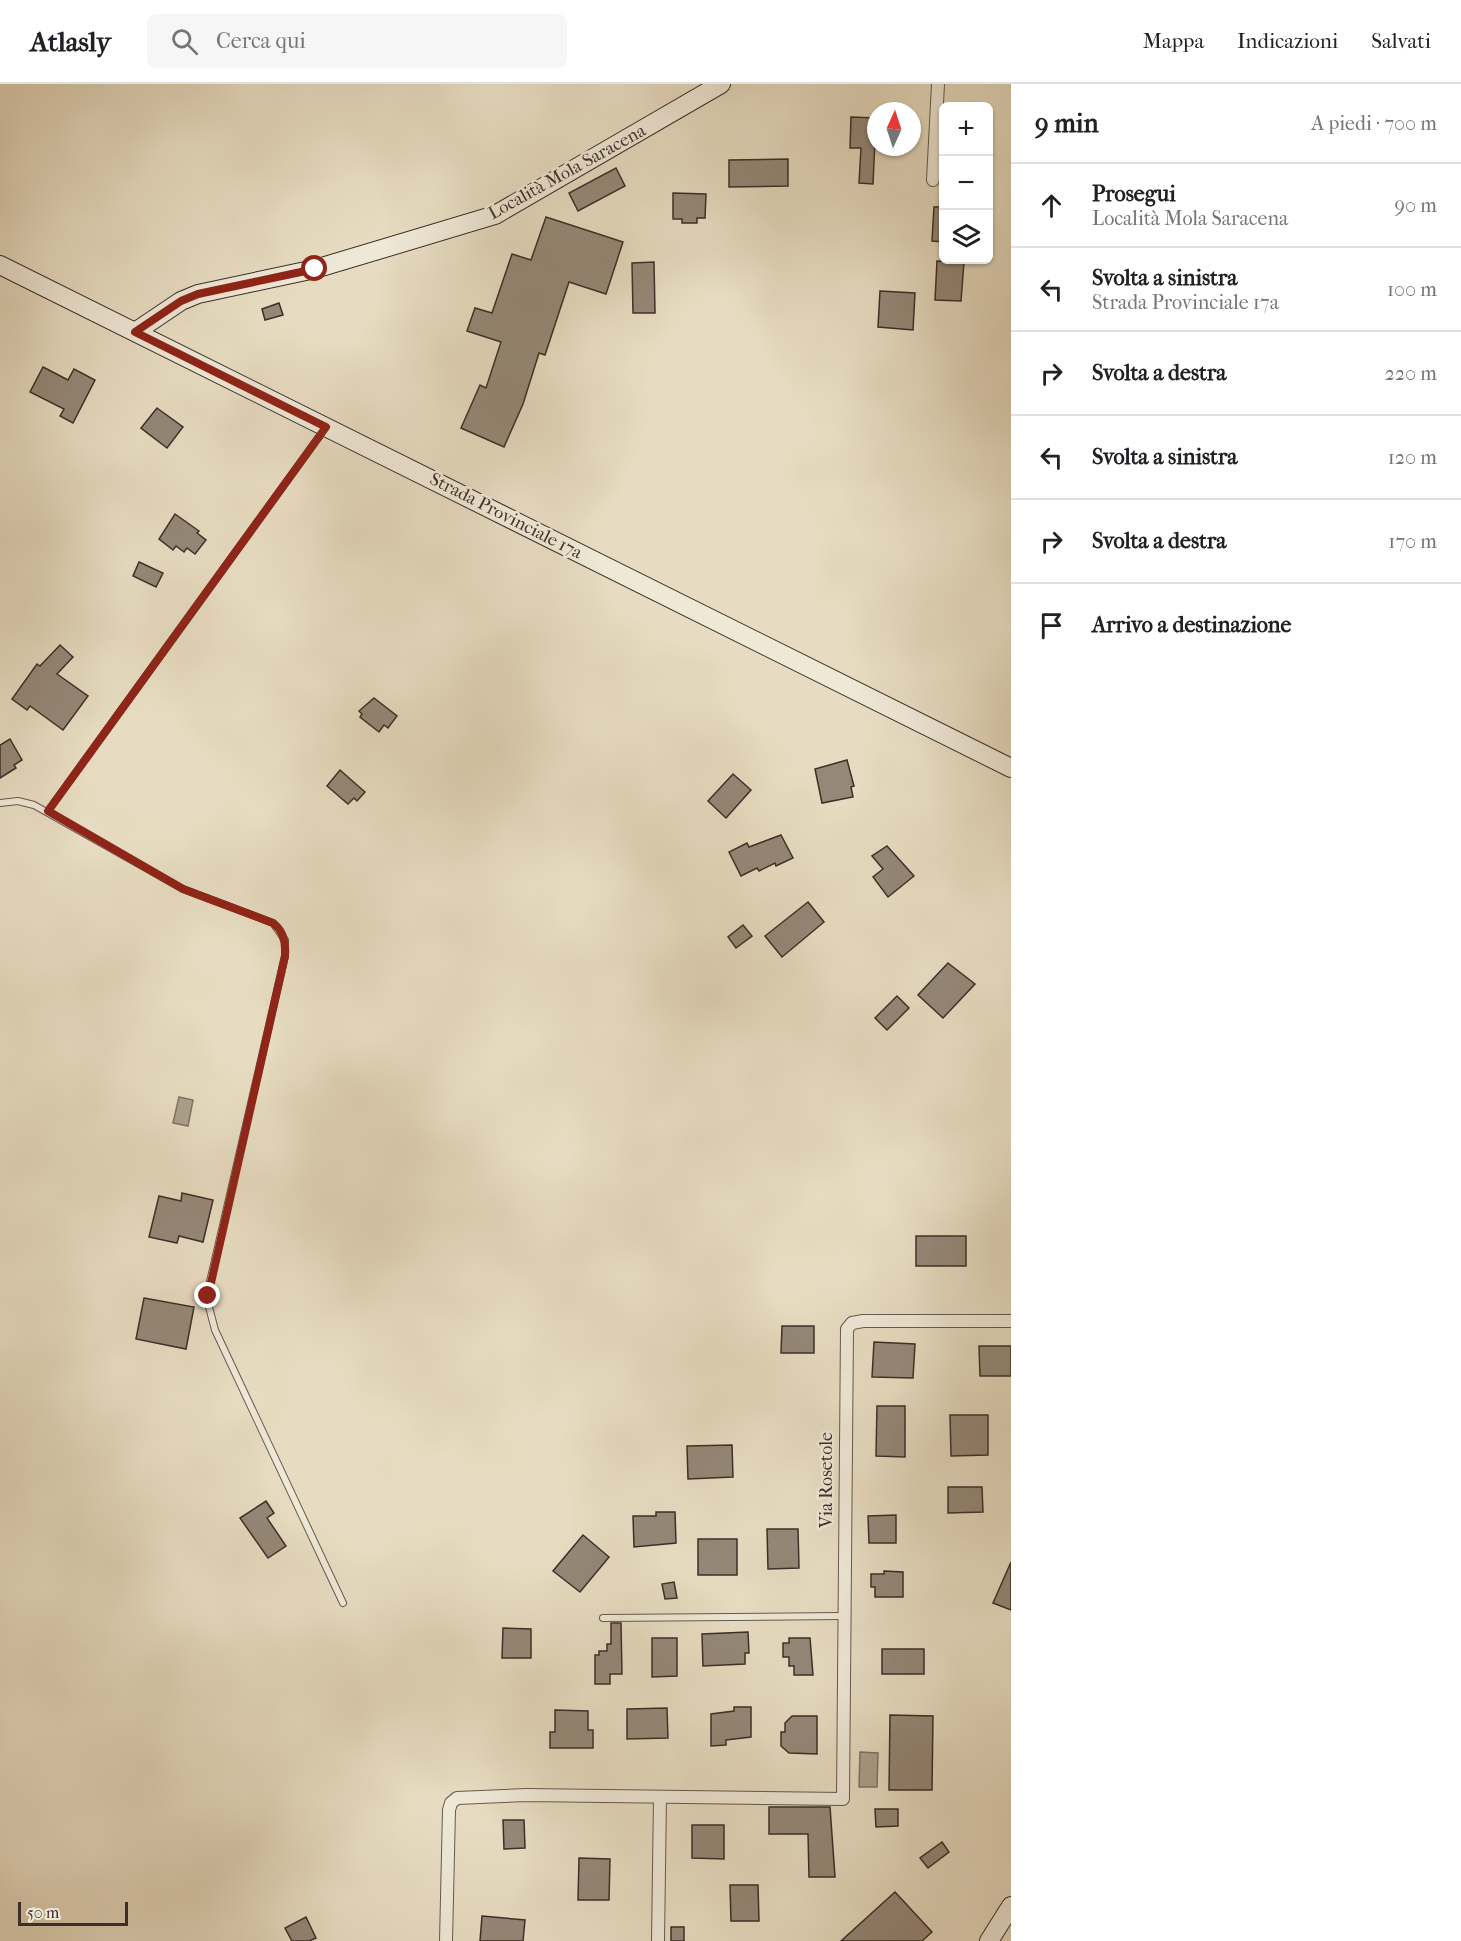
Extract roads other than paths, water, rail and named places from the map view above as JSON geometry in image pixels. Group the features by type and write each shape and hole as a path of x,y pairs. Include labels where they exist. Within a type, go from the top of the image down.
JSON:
{"main road":[{"name":"Località Mola Saracena","path":"135,332 181,301 198,294 335,264 495,215 721,84"},
{"name":"Strada Provinciale 17a","path":"0,265 1011,768"},
{"path":"988,1941 1011,1906"}],"street":[{"path":"933,180 938,84"},
{"name":"Via Rosetole","path":"660,1797 843,1799 847,1329 852,1323 862,1321 1011,1321"},
{"path":"446,1941 449,1810 454,1800 466,1796 660,1797 658,1941"}],"lane":[{"path":"48,811 326,427"},
{"path":"0,802 25,802 48,811 176,885 217,904 273,923 282,932 285,940 285,956 209,1286 208,1307 215,1330 343,1603"},
{"path":"603,1618 844,1616"}]}
